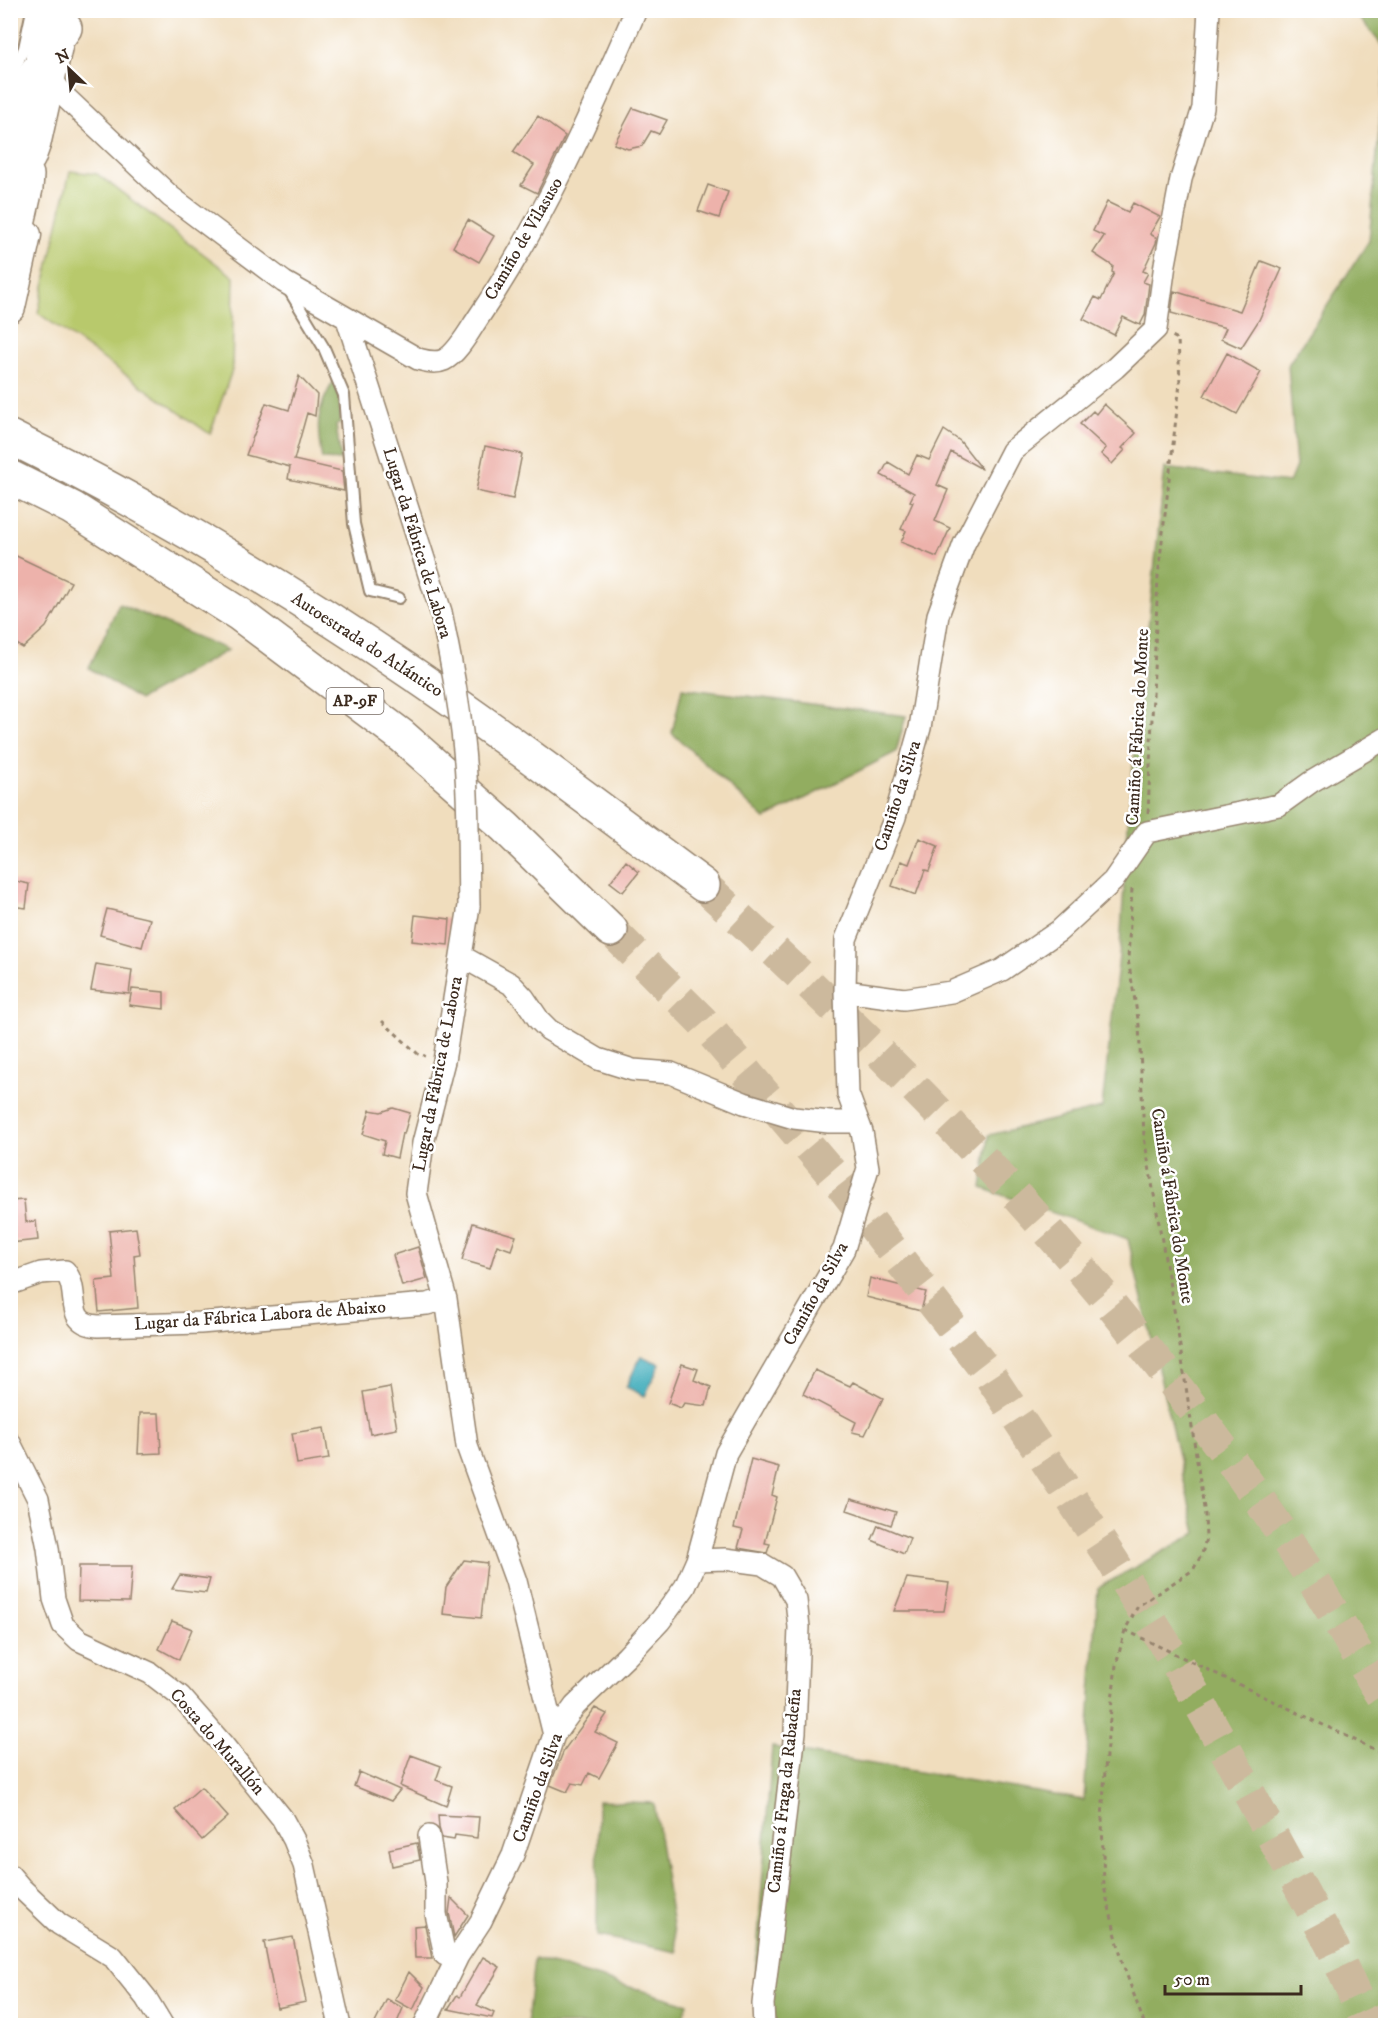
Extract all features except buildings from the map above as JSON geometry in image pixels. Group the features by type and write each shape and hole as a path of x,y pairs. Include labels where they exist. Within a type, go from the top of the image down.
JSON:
{"highway":[{"path":"10,259 27,175 15,162 29,157 34,143 57,39 59,15"},
{"path":"10,117 17,112 22,102 48,74"},
{"path":"10,422 79,464"},
{"name":"Autoestrada do Atlántico","path":"10,438 79,464 309,606 414,675 703,885"},
{"name":"AP-9F","path":"10,477 70,517 239,614 402,736 505,827 611,930"},
{"path":"10,495 70,517"}],"main road":[{"path":"10,307 19,222 59,15"},
{"path":"19,222 15,162 48,74"}],"street":[{"name":"Camiño de Vilasuso","path":"347,319 417,359 432,363 445,360 460,345 506,277 570,159 636,10"},
{"path":"1156,329 1165,264 1181,179 1203,108 1209,10"},
{"path":"48,74 64,96 171,197 284,282 347,319"},
{"name":"Lugar da Fábrica de Labora","path":"347,319 441,612 454,675 466,776 469,906 444,1061 423,1143 416,1192 446,1299 466,1446 516,1581 554,1735"},
{"name":"Camiño da Silva","path":"424,2025 458,1956 481,1922 513,1855 554,1735 574,1706 660,1621 685,1587 697,1560 726,1453 844,1249 868,1168 858,1122 848,1094 846,939 896,817 920,728 938,615 964,544 1012,451 1115,368 1156,329"},
{"path":"845,991 904,999 951,992 1002,970 1059,931 1113,881 1147,832 1279,805 1311,782 1386,738"},
{"path":"461,956 512,984 549,1030 598,1059 633,1070 671,1073 744,1103 794,1118 829,1122 858,1122"},
{"name":"Lugar da Fábrica Labora de Abaixo","path":"10,1284 41,1273 65,1271 71,1279 74,1307 78,1318 85,1324 98,1326 200,1323 427,1304 446,1299"},
{"name":"Costa do Murallón","path":"10,1443 38,1499 48,1548 54,1599 63,1625 79,1640 150,1673 180,1696 282,1818 304,1865 340,2025"},
{"name":"Camiño á Fraga da Rabadeña","path":"697,1560 725,1559 762,1564 782,1576 795,1600 799,1627 795,1732 763,2004 764,2025"},
{"path":"429,1836 436,1882 436,1914 446,1956"},
{"path":"10,1875 59,1924 113,1957 146,1998 163,2025"},
{"path":"409,2025 446,1956 481,1922"}],"lane":[{"path":"10,80 24,48 32,10"},
{"path":"284,282 324,348 344,395 354,524 370,591 399,598"}],"path":[{"name":"Camiño á Fábrica do Monte","path":"1147,832 1158,576 1180,383 1178,339 1156,329"},
{"name":"Camiño á Fábrica do Monte","path":"1133,878 1128,959 1139,1025 1144,1137 1200,1474 1206,1538 1202,1554 1193,1570 1138,1606 1125,1630 1116,1665 1106,1755 1102,1819 1104,1887 1123,1964 1145,2025"},
{"path":"382,1022 418,1054 444,1061"},
{"path":"1125,1630 1386,1755"}],"green space":[{"path":"1354,11 1385,11 1385,49"},
{"path":"1385,67 1385,2025 766,2025 755,1981 772,1747 1084,1800 1098,1588 1196,1533 1128,1239 982,1188 989,1135 1102,1108 1120,947 1130,797 1165,468 1289,483 1296,466 1288,365 1369,241"},
{"path":"70,171 97,174 234,277 232,370 210,434 38,313"},
{"path":"334,381 339,395 341,423 336,425 341,460 322,459 318,428 324,400"},
{"path":"119,604 228,650 139,700 89,668"},
{"path":"682,688 906,716 896,752 765,819 672,733"},
{"path":"598,1801 654,1803 677,1952 597,1936"},
{"path":"534,1959 688,2004 680,2025 527,2025"}],"water":[{"path":"641,1356 660,1364 645,1396 626,1387"}],"tunnel":[{"path":"703,885 773,949 908,1081 1038,1219 1099,1291 1159,1364 1265,1508 1321,1592 1386,1701"},
{"path":"611,930 702,1021 839,1182 988,1373 1112,1560 1175,1660 1332,1946 1369,2026"}]}
